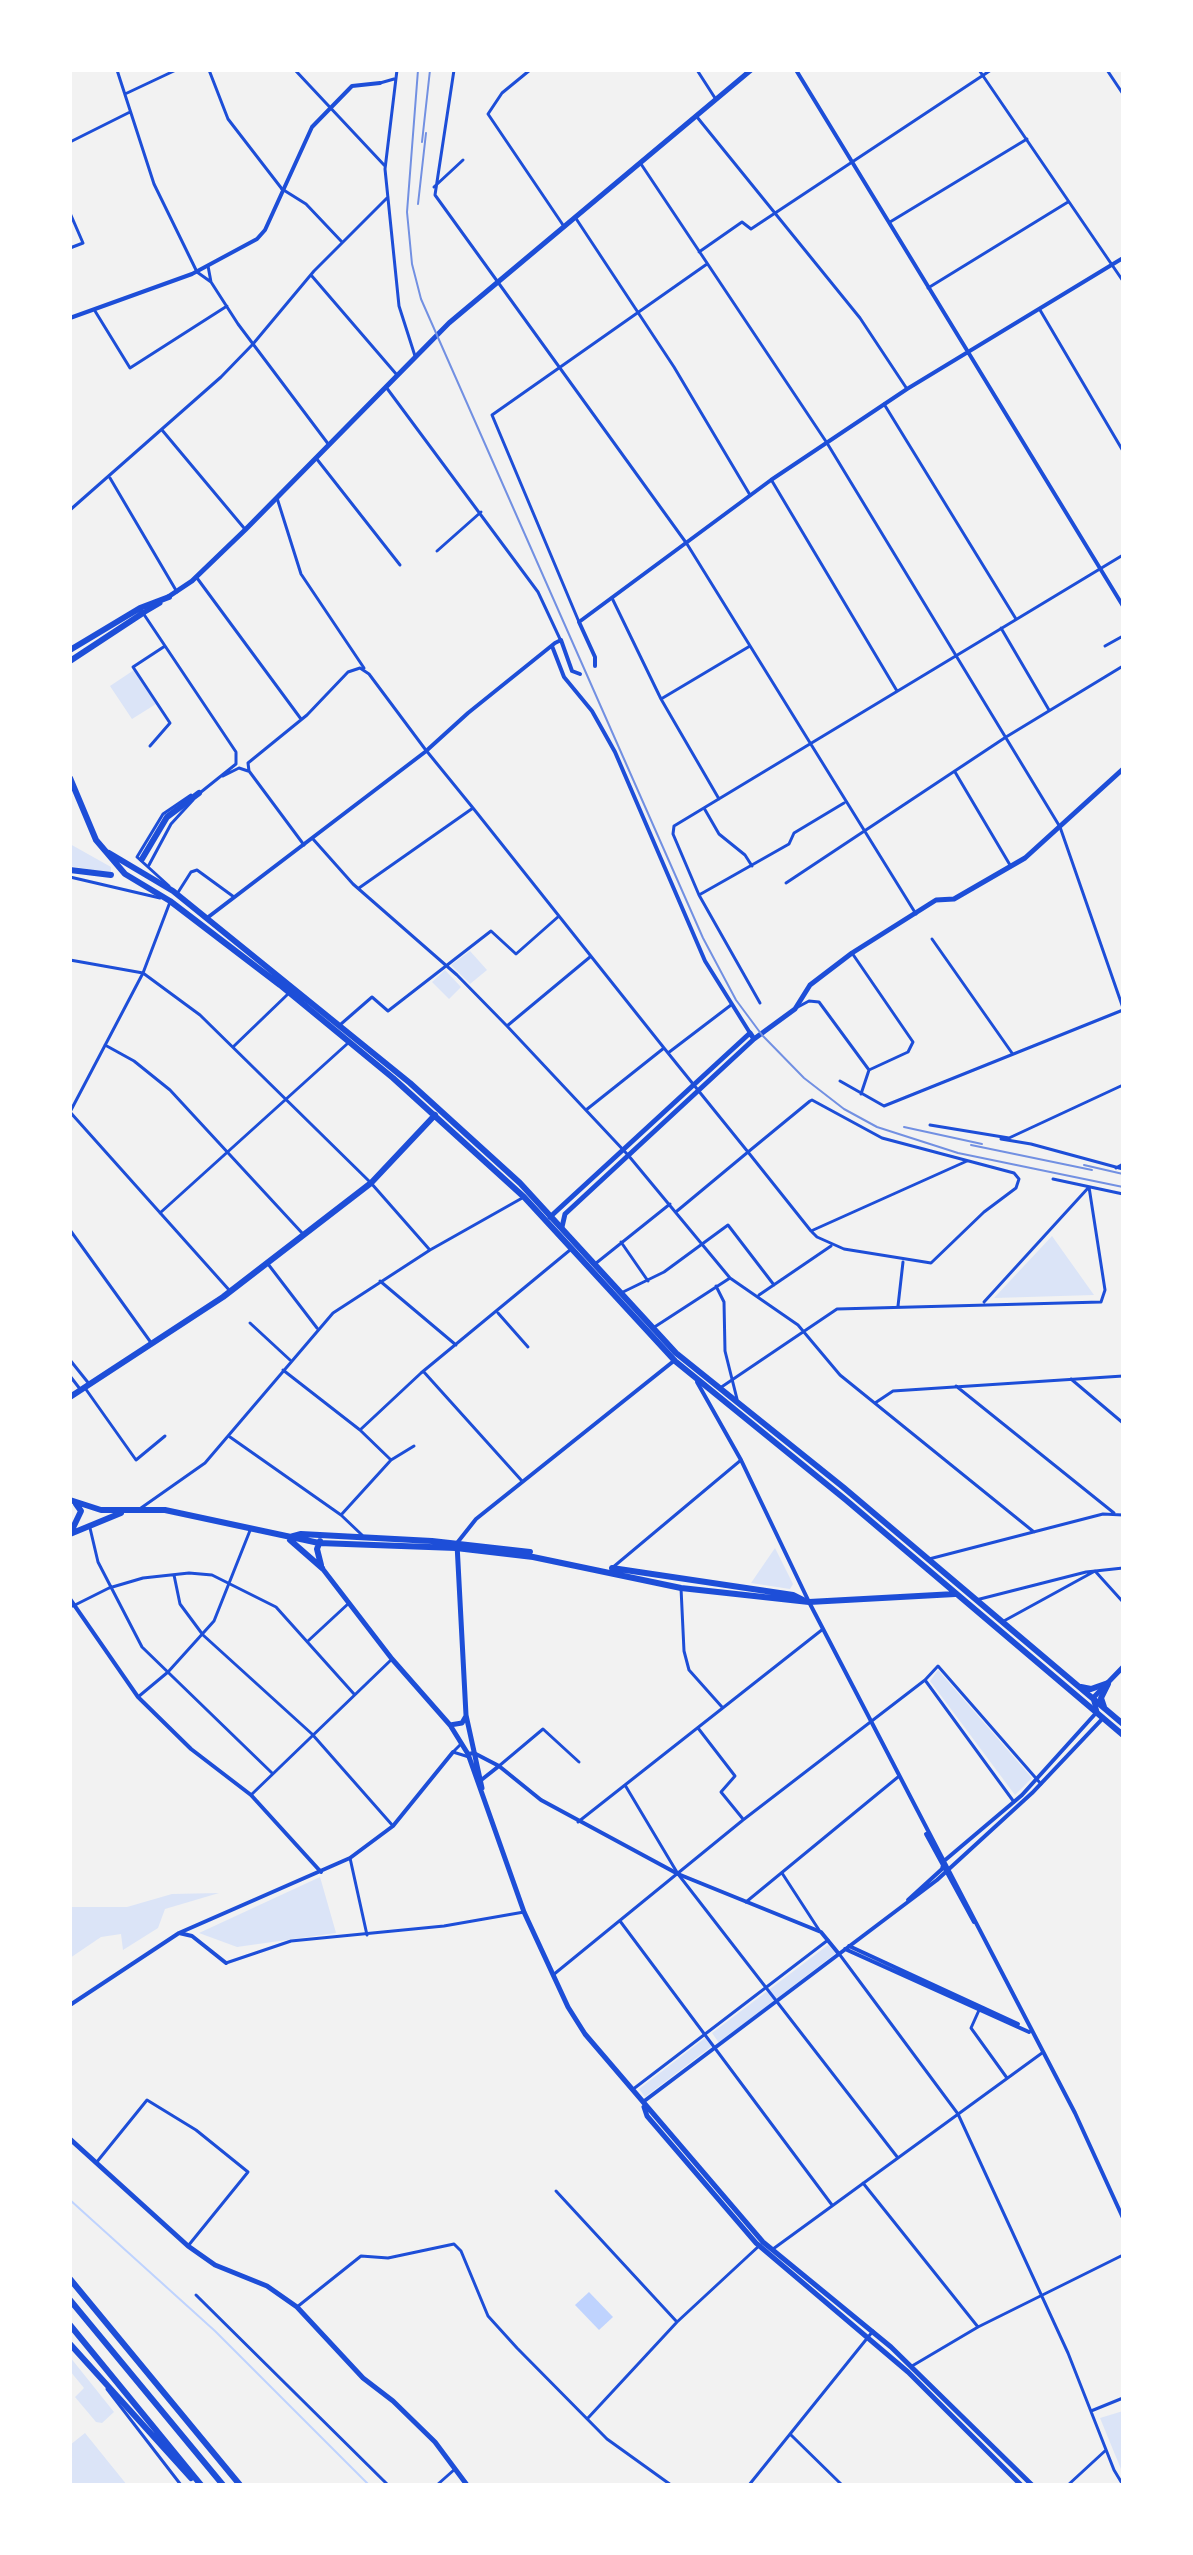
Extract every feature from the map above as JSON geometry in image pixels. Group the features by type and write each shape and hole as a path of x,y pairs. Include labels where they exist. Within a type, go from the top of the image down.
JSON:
{"main road":[{"path":"70,661 196,577 449,323 751,70"},
{"path":"70,650 140,608 169,597"},
{"path":"551,1225 551,1216 622,1149 752,1036 795,1009 810,985 852,953 936,900 954,899 1011,867 1123,769"},
{"path":"70,778 96,840 125,874 170,901 290,992 349,1042 524,1197 675,1361 846,1500 945,1586 1104,1713 1123,1724"},
{"path":"142,859 167,817 199,793"},
{"path":"96,840 109,853 177,894 341,1024 452,1121 551,1216 673,1350 742,1404 1093,1698 1123,1735"},
{"path":"70,870 111,875"},
{"path":"565,1231 561,1224 565,1214 698,1091 752,1036"},
{"path":"70,1397 230,1291 371,1183 434,1116 439,1114 452,1121"},
{"path":"72,1501 125,1512 165,1510 319,1543 456,1546"},
{"path":"70,1534 81,1511 72,1501"},
{"path":"70,1534 125,1512"},
{"path":"287,1538 324,1535 456,1546 793,1595 809,1602"},
{"path":"322,1568 319,1543 324,1535"},
{"path":"287,1538 322,1568 392,1659 450,1725 470,1754 485,1801"},
{"path":"456,1546 470,1754 524,1912 585,2034 642,2103 647,2116 761,2244 912,2366 1032,2485"},
{"path":"612,1570 681,1588 809,1602 955,1594"},
{"path":"943,1572 945,1586"},
{"path":"923,1597 945,1586"},
{"path":"1093,1698 1123,1667"},
{"path":"1078,1686 1091,1689 1108,1683"},
{"path":"1104,1713 1101,1699 1108,1683"},
{"path":"450,1725 462,1723 466,1715"},
{"path":"70,2139 188,2246 215,2265 267,2286 297,2307 363,2378 435,2442 467,2485"},
{"path":"761,2244 772,2249 870,2334 1021,2485"},
{"path":"70,2279 240,2485"},
{"path":"70,2300 223,2485"},
{"path":"70,2325 200,2485"},
{"path":"70,2344 200,2485"}],"street":[{"path":"117,70 152,178 197,272 211,282 329,445"},
{"path":"125,94 176,70"},
{"path":"209,70 228,119 282,189 306,204 342,242"},
{"path":"295,70 385,166"},
{"path":"397,70 385,166 399,306 415,356"},
{"path":"454,70 435,195 687,543 844,803 916,914"},
{"path":"530,70 502,93 488,114 563,225"},
{"path":"697,70 715,98"},
{"path":"796,70 1123,606"},
{"path":"979,70 1123,281"},
{"path":"699,252 742,222 751,229 991,70"},
{"path":"1107,70 1123,94"},
{"path":"70,318 197,272 262,235 306,135 354,85 390,82 396,76"},
{"path":"380,83 393,93"},
{"path":"70,142 130,112"},
{"path":"695,115 863,321 907,389"},
{"path":"888,223 1027,139"},
{"path":"434,187 463,160"},
{"path":"639,161 827,443 1060,827 1123,1009 884,1106 840,1081"},
{"path":"70,510 162,430 253,344 311,275 388,197"},
{"path":"928,288 1069,201"},
{"path":"70,213 83,243 70,248"},
{"path":"575,216 639,312 750,495"},
{"path":"579,622 750,495 884,404 1123,258"},
{"path":"595,666 595,655 492,417 558,366 707,264"},
{"path":"208,266 211,282"},
{"path":"311,275 397,375"},
{"path":"95,311 130,368 227,306"},
{"path":"1039,308 1123,451"},
{"path":"386,387 539,593 572,671 580,674"},
{"path":"884,404 1016,619"},
{"path":"162,430 245,530"},
{"path":"316,458 400,565"},
{"path":"109,476 177,592"},
{"path":"771,480 897,691"},
{"path":"277,498 303,577 366,671 425,749 693,1085 748,1152 811,1231 831,1246 927,1264 938,1260 984,1212 1016,1188 1019,1180 1016,1174 882,1138 847,1122 813,1100 748,1152 677,1211"},
{"path":"437,551 481,512"},
{"path":"760,1003 699,895 672,830 1123,555"},
{"path":"196,577 301,719"},
{"path":"612,598 661,699 719,800"},
{"path":"143,613 236,752 243,757 254,756"},
{"path":"1001,628 1049,710"},
{"path":"1105,646 1123,636"},
{"path":"207,918 304,845 561,640"},
{"path":"150,746 170,723 133,667 165,646"},
{"path":"552,646 564,677 592,711 617,756 705,961 752,1036"},
{"path":"661,699 750,646"},
{"path":"786,883 1006,737 1123,666"},
{"path":"304,845 251,773 248,763 301,719 349,671 355,668 366,671"},
{"path":"223,776 237,762 236,752"},
{"path":"151,868 149,860 171,824 199,793 239,768 251,773"},
{"path":"955,772 1011,867"},
{"path":"199,793 179,801 160,817 137,857 177,894 191,872 197,870 234,897"},
{"path":"699,895 789,844 794,833 844,803"},
{"path":"358,889 473,808"},
{"path":"704,808 719,834 745,855 752,867"},
{"path":"312,838 358,889 445,964 507,1026 628,1155 730,1278 802,1329 835,1371 1034,1532"},
{"path":"70,877 170,901 143,973 70,1112 230,1291"},
{"path":"341,1024 372,997 388,1011 491,931 516,954 559,916"},
{"path":"932,939 1013,1055"},
{"path":"852,953 913,1042 909,1051 869,1070 861,1094"},
{"path":"507,1026 591,956"},
{"path":"70,960 143,973 200,1015 371,1183 430,1250"},
{"path":"233,1047 290,992"},
{"path":"795,1009 809,1001 819,1002 869,1070"},
{"path":"668,1053 731,1005"},
{"path":"160,1213 349,1042"},
{"path":"105,1045 134,1061 170,1090 231,1151 303,1234"},
{"path":"586,1110 664,1048"},
{"path":"1001,1139 1017,1135 1123,1085"},
{"path":"930,1125 1038,1145 1116,1168 1123,1166"},
{"path":"811,1231 967,1161"},
{"path":"1053,1179 1123,1194"},
{"path":"720,1388 834,1309 1103,1300 1089,1187"},
{"path":"983,1304 1089,1187"},
{"path":"135,1512 205,1463 230,1437 317,1328 380,1281 524,1197"},
{"path":"595,1264 670,1203"},
{"path":"621,1293 648,1281 704,1246 728,1225 774,1285"},
{"path":"70,1230 153,1344"},
{"path":"621,1242 648,1281"},
{"path":"758,1296 831,1246"},
{"path":"360,1430 423,1371 498,1313 572,1248"},
{"path":"898,1306 903,1261"},
{"path":"266,1262 317,1328"},
{"path":"653,1328 730,1278"},
{"path":"380,1281 456,1345"},
{"path":"716,1286 724,1302 725,1351 732,1381 742,1404"},
{"path":"498,1313 528,1347"},
{"path":"250,1323 290,1360"},
{"path":"456,1546 468,1526 675,1361 673,1350"},
{"path":"70,1360 136,1460 165,1436"},
{"path":"283,1370 360,1430 391,1460"},
{"path":"423,1371 522,1481"},
{"path":"70,1376 86,1388"},
{"path":"694,1376 741,1460 944,1870 1109,2180 1123,2218"},
{"path":"875,1403 890,1391 1123,1376"},
{"path":"1071,1379 1123,1423"},
{"path":"956,1386 1114,1513"},
{"path":"230,1437 341,1515 365,1537"},
{"path":"341,1515 391,1460 414,1446"},
{"path":"612,1570 741,1460"},
{"path":"928,1559 1114,1513 1123,1515"},
{"path":"89,1525 98,1562 109,1588 142,1647 272,1773"},
{"path":"138,1697 168,1672 203,1635 231,1583 251,1528"},
{"path":"976,1600 1095,1571 1123,1568"},
{"path":"1095,1571 1123,1602"},
{"path":"1002,1622 1095,1571"},
{"path":"174,1575 180,1604 203,1635 312,1734 393,1826"},
{"path":"73,1606 109,1588 143,1578 212,1575 276,1607 354,1694"},
{"path":"681,1588 684,1651 689,1670 722,1707"},
{"path":"70,1599 138,1697 191,1749 251,1795 321,1872"},
{"path":"308,1641 349,1603"},
{"path":"578,1822 823,1629"},
{"path":"251,1795 392,1659"},
{"path":"553,1975 743,1820 925,1680 938,1666 1041,1784"},
{"path":"925,1680 1014,1802"},
{"path":"944,1861 1014,1802 1104,1713"},
{"path":"642,2103 906,1903 1041,1784 1104,1713"},
{"path":"698,1728 735,1776 721,1792 743,1820"},
{"path":"480,1781 543,1729 579,1762"},
{"path":"70,2005 179,1933 350,1858 393,1826 462,1743"},
{"path":"453,1752 470,1754 499,1766 541,1800 678,1874 821,1932"},
{"path":"746,1902 898,1777"},
{"path":"625,1785 678,1874 898,2158"},
{"path":"925,1828 944,1861 944,1870"},
{"path":"350,1858 367,1935"},
{"path":"782,1873 821,1932 958,2114 1042,2294 1123,2485"},
{"path":"179,1933 192,1936 226,1963 291,1941 367,1935 524,1912"},
{"path":"620,1921 708,2033 832,2205"},
{"path":"632,2090 828,1940"},
{"path":"847,1948 1030,2031"},
{"path":"980,2008 971,2028 1007,2078"},
{"path":"772,2249 1042,2053"},
{"path":"96,2163 147,2100 196,2130 248,2172 188,2246"},
{"path":"863,2183 978,2327"},
{"path":"556,2191 677,2322"},
{"path":"297,2307 361,2256 388,2258 454,2244 461,2251 488,2316 624,2454 671,2485"},
{"path":"587,2419 677,2322 761,2244"},
{"path":"912,2366 978,2327 1123,2255"},
{"path":"196,2295 388,2485"},
{"path":"749,2485 870,2334"},
{"path":"92,2371 181,2485"},
{"path":"1091,2411 1123,2398"},
{"path":"791,2435 842,2485"},
{"path":"1068,2485 1106,2450"},
{"path":"437,2485 455,2468"}],"shaded area":[{"path":"134,670 156,704 132,719 110,686"},
{"path":"70,844 111,867 111,873 70,866"},
{"path":"470,951 487,970 470,984 451,965"},
{"path":"445,970 461,987 449,999 432,982"},
{"path":"1052,1236 1094,1295 994,1298"},
{"path":"775,1548 793,1584 790,1589 751,1583"},
{"path":"938,1670 1032,1778 1015,1795 930,1681"},
{"path":"320,1877 336,1933 237,1947 199,1933"},
{"path":"219,1893 165,1909 158,1928 123,1950 121,1934 101,1937 70,1958 70,1907 127,1907 172,1894"},
{"path":"828,1945 836,1953 719,2043 712,2033"},
{"path":"705,2038 712,2046 645,2097 639,2089"},
{"path":"70,2357 114,2412 102,2423 96,2422 75,2397 84,2388 70,2371"},
{"path":"1123,2411 1123,2474 1100,2418"},
{"path":"85,2433 127,2485 70,2485 70,2445"}],"water":[{"path":"589,2292 613,2317 599,2330 575,2305"}],"waterway":[{"path":"70,2200 215,2331 369,2485"}],"railway":[{"path":"418,70 407,212 412,264 421,299 703,938 736,1000 762,1035 804,1078 844,1109 877,1127 958,1153 1123,1187"},
{"path":"422,142 430,70"},
{"path":"418,204 426,133"},
{"path":"904,1127 982,1144"},
{"path":"971,1145 1092,1170"},
{"path":"1084,1165 1123,1174"}]}
